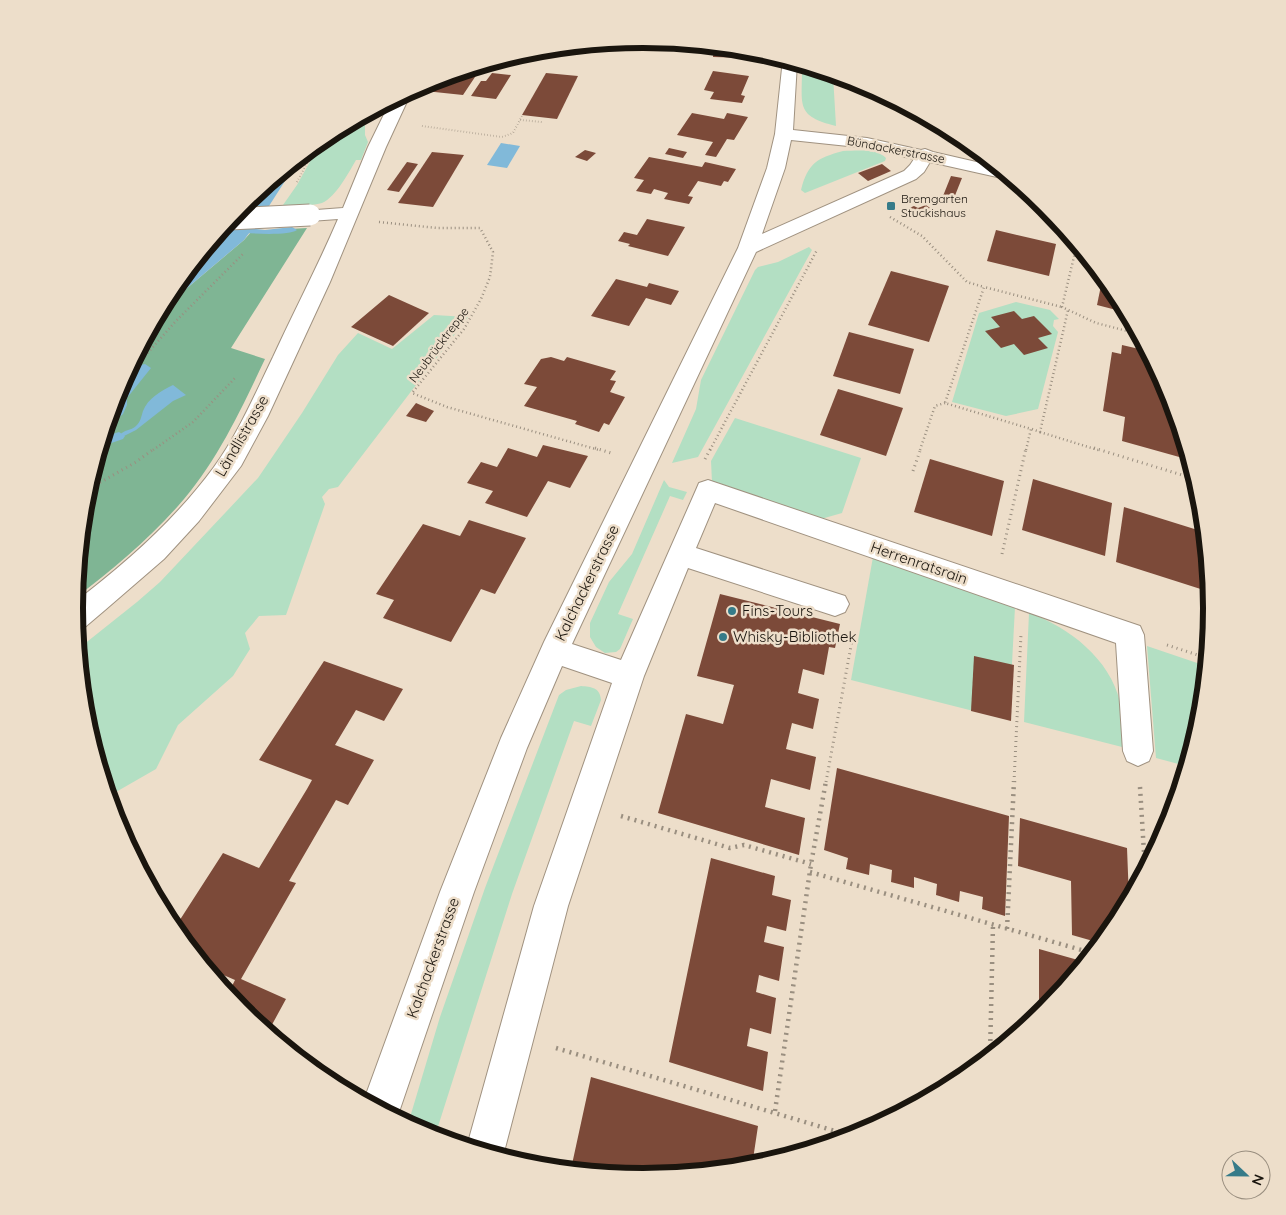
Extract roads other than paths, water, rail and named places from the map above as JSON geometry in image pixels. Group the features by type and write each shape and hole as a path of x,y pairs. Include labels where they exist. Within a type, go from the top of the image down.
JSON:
{"street":[{"name":"Kalchackerstrasse","path":"383,1103 457,892 512,748 554,651 645,466 748,248 776,168 784,134 789,67"},
{"name":"Ländlistrasse","path":"83,611 144,562 195,510 223,472 262,403 350,213 382,136 398,104"},
{"name":"Bündackerstrasse","path":"784,134 858,141 925,154 994,171"},
{"path":"748,248 915,172 925,154"},
{"path":"241,219 350,213"},
{"name":"Herrenratsrain","path":"680,554 705,478 994,588 1130,635 1138,751"},
{"path":"487,1145 514,1036 551,906 629,676 680,554 835,604"},
{"path":"554,651 629,676"}],"water":[{"path":"501,143 520,146 507,168 487,165"},
{"path":"290,172 244,240 176,297 222,238 274,186"},
{"path":"173,385 186,395 173,401 136,430 122,437 119,436 123,432 134,428 140,421 145,406 160,392"}],"waterway":[{"path":"231,229 261,231"},
{"path":"269,231 292,230"},
{"path":"128,388 145,368"},
{"path":"109,440 119,436"}],"place":[{"name":"Bremgarten Stuckishaus","path":"891,206"},
{"name":"Fins-Tours","path":"732,611"},
{"name":"Whisky-Bibliothek","path":"723,637"}]}
